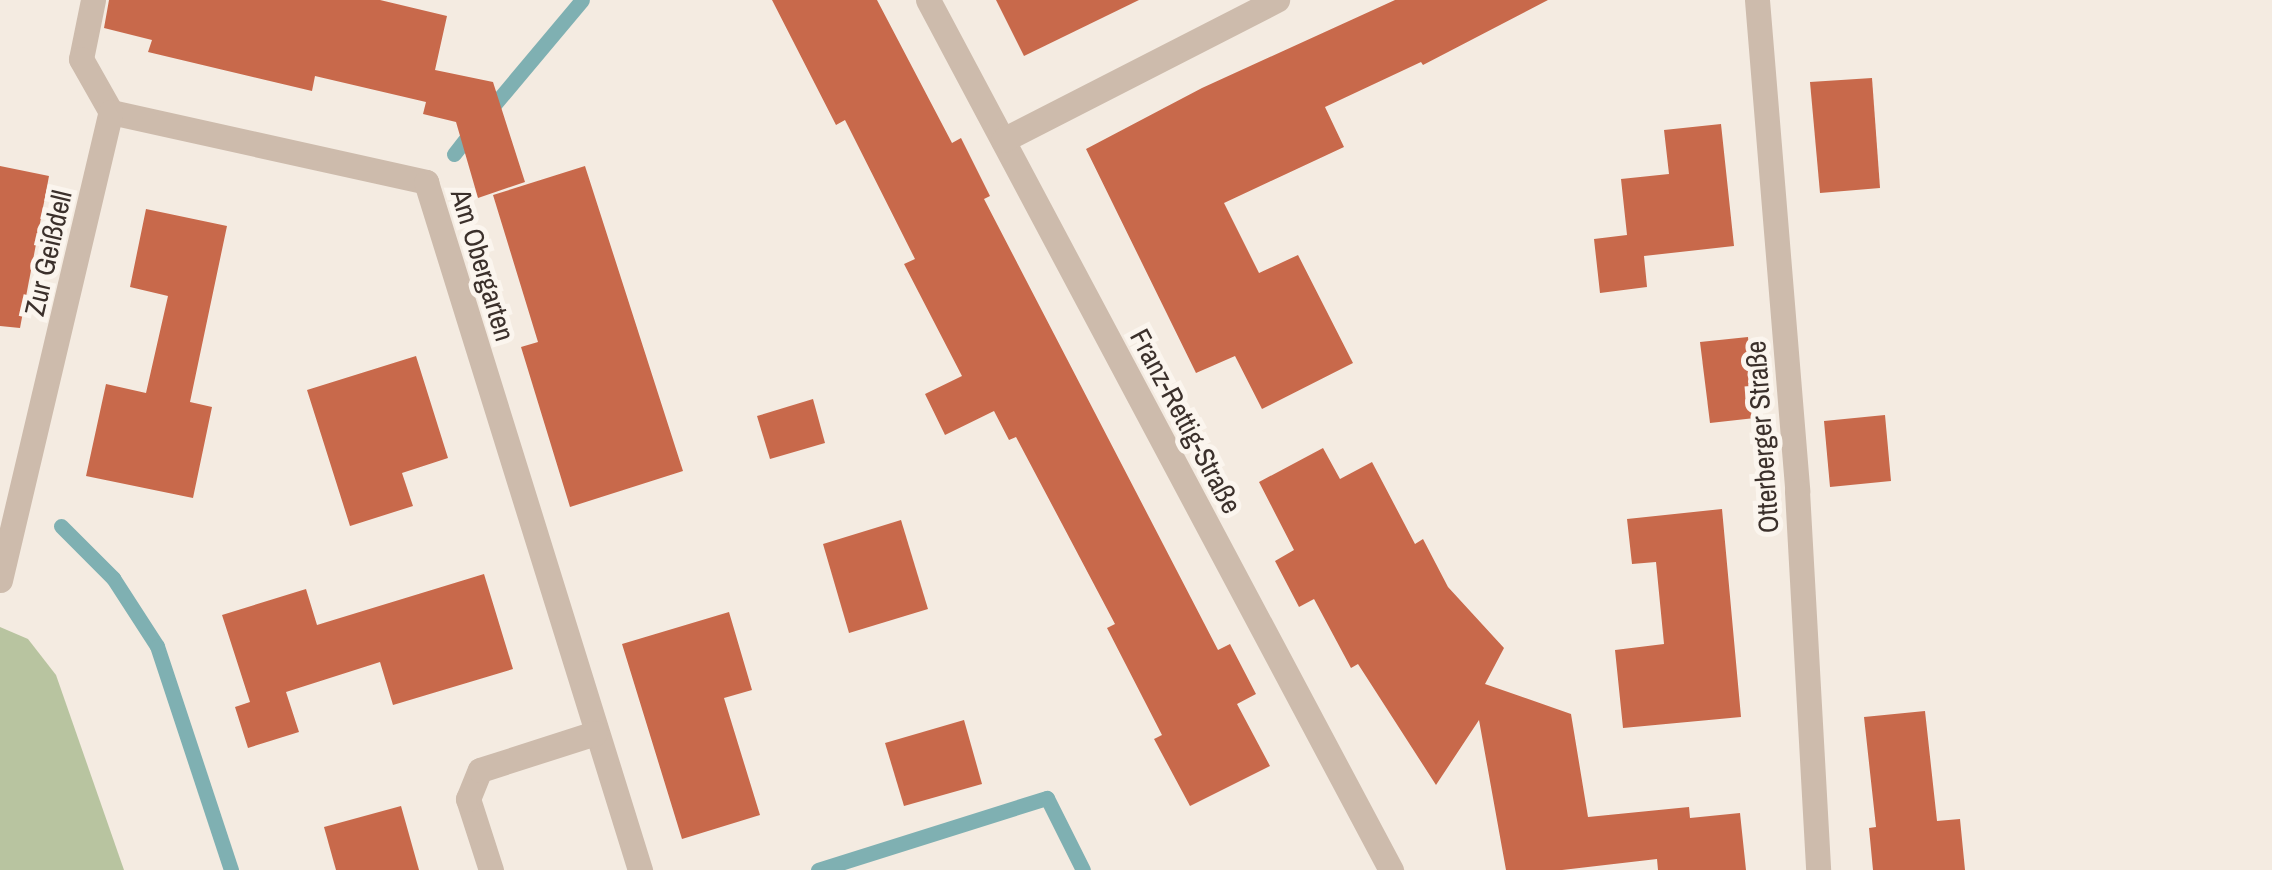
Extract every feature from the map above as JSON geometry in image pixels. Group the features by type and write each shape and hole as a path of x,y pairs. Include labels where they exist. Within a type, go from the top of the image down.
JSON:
{"street":[{"path":"93,0 80,58 112,112"},
{"name":"Franz-Rettig-Straße","path":"928,0 1391,870"},
{"path":"1002,140 1277,0"},
{"name":"Otterberger Straße","path":"1757,0 1797,491 1818,870"},
{"name":"Zur Geißdell","path":"0,580 112,112"},
{"name":"Am Obergarten","path":"112,112 426,182 640,870"},
{"path":"491,870 468,799 480,770 595,733"}],"green space":[{"path":"0,627 28,639 56,675 124,870 0,870"}],"building":[{"path":"109,0 380,0 447,16 435,70 493,82 525,182 478,198 456,122 423,114 426,102 315,76 312,91 148,52 152,40 104,28"},
{"path":"772,0 877,0 952,143 961,138 990,196 984,199 1218,650 1230,644 1256,694 1237,704 1270,766 1190,806 1154,739 1162,735 1107,628 1115,624 1016,437 1009,440 994,411 945,435 925,394 962,376 904,264 915,259 845,120 836,125"},
{"path":"996,0 1139,0 1024,56"},
{"path":"1395,0 1548,0 1423,65 1421,62 1325,107 1344,147 1224,203 1259,273 1298,255 1353,363 1262,409 1235,356 1196,373 1086,149 1202,88"},
{"path":"1872,78 1880,188 1820,193 1810,82"},
{"path":"1721,124 1734,246 1644,256 1647,287 1600,293 1594,239 1627,235 1621,179 1669,174 1664,130"},
{"path":"0,166 49,176 20,328 0,326"},
{"path":"585,166 683,471 570,507 521,347 538,342 493,195"},
{"path":"146,209 227,226 190,402 212,407 193,498 86,476 106,384 146,393 168,296 130,287"},
{"path":"1748,337 1755,418 1710,423 1700,342"},
{"path":"416,356 448,458 402,473 413,506 350,526 307,390"},
{"path":"813,399 825,443 770,459 757,416"},
{"path":"1885,415 1891,481 1830,487 1824,421"},
{"path":"1323,448 1340,479 1372,462 1415,544 1423,539 1448,587 1504,648 1485,684 1571,714 1588,817 1689,807 1690,818 1740,813 1746,870 1658,870 1657,859 1562,870 1506,870 1479,720 1436,785 1358,664 1351,668 1314,599 1299,607 1275,561 1294,550 1259,482"},
{"path":"1722,509 1741,717 1623,728 1615,650 1664,644 1656,562 1632,564 1627,519"},
{"path":"901,520 928,609 849,633 823,544"},
{"path":"484,574 513,669 393,705 380,662 286,692 299,732 248,748 235,707 250,702 222,615 306,589 317,625"},
{"path":"729,612 752,690 724,698 760,815 682,839 622,644"},
{"path":"1925,711 1937,821 1960,819 1965,870 1873,870 1869,828 1876,827 1864,717"},
{"path":"964,720 982,784 904,806 885,743"},
{"path":"401,806 419,870 336,870 324,827"}],"waterway":[{"path":"488,112 582,0"},
{"path":"454,154 473,130"},
{"path":"61,526 113,578 157,646 231,870"},
{"path":"818,870 1047,798 1083,870"}]}
